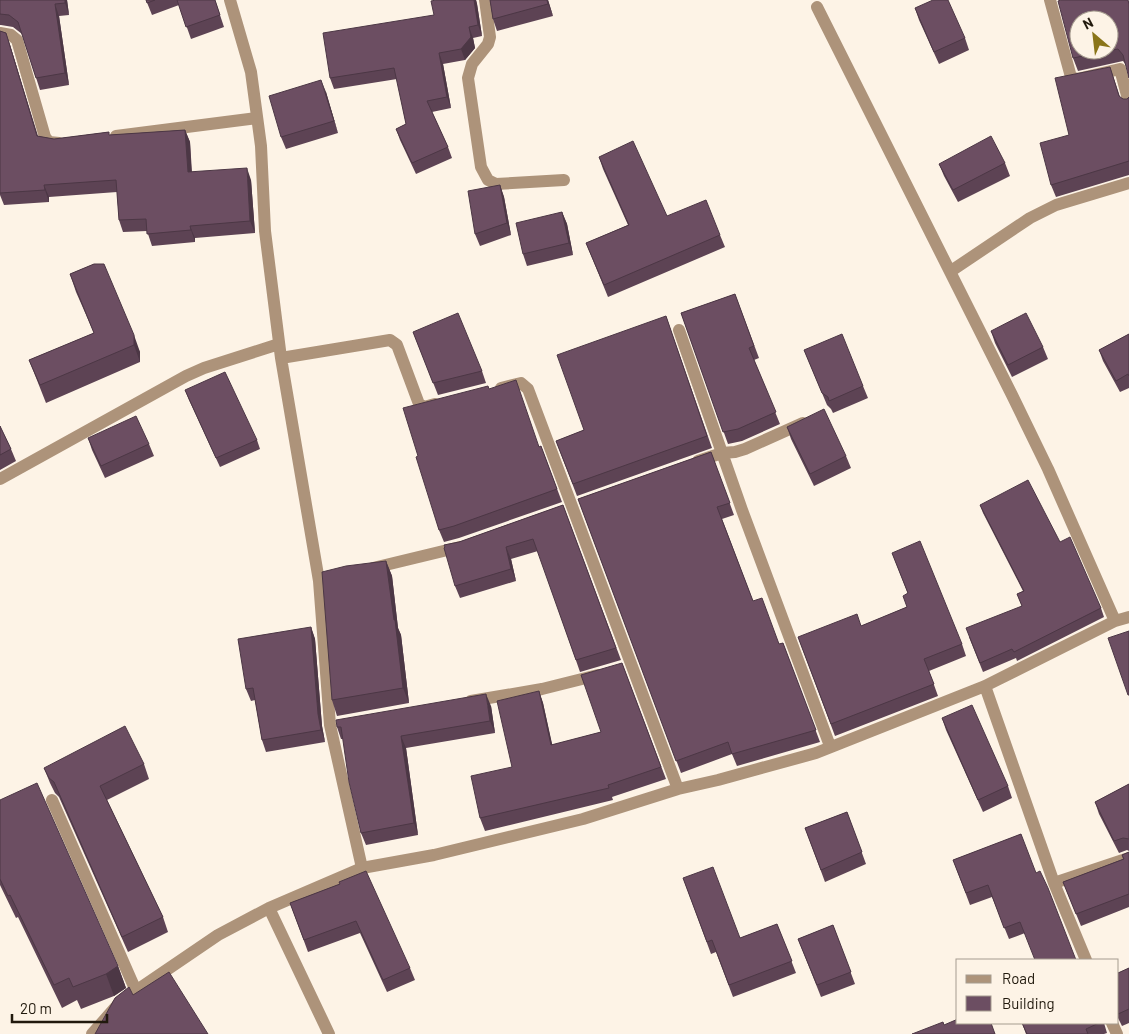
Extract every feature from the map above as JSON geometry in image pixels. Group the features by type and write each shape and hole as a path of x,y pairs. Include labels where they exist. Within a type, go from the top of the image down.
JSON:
{"street":[{"path":"230,0 251,72 261,146 265,230 279,344 324,580 335,724 362,868"},
{"path":"485,0 490,37 488,44 472,64 468,78 481,166 488,180 496,184 564,180"},
{"path":"1050,0 1071,77 1077,80 1120,69 1129,104"},
{"path":"817,7 951,271 1048,469 1115,621"},
{"path":"0,33 11,35 17,40 47,140 49,142 67,142"},
{"path":"105,137 257,118"},
{"path":"951,271 1030,218 1056,205 1129,183"},
{"path":"680,330 722,453 830,746"},
{"path":"281,358 390,340 397,346 421,406 424,407 448,400"},
{"path":"0,479 186,376 204,368 279,344"},
{"path":"484,392 520,383 527,386 572,505 627,666 678,789"},
{"path":"684,466 722,453 746,449 816,417"},
{"path":"365,570 439,553 470,543"},
{"path":"92,1034 121,1001 218,935 269,908 362,868 434,855 583,819 678,789 816,753 985,686 1115,621 1129,617"},
{"path":"454,704 542,689 582,680 606,672"},
{"path":"985,686 1054,883 1086,959"},
{"path":"52,800 136,991"},
{"path":"1054,883 1129,858"},
{"path":"269,908 329,1034"}],"building":[{"path":"0,0 65,0 65,3 55,4 65,73 36,78 18,22 9,15 0,14"},
{"path":"177,0 215,0 220,15 186,27"},
{"path":"474,0 478,25 469,27 471,37 461,49 439,53 447,97 427,101 448,147 412,163 396,129 406,124 394,68 330,78 323,33 434,15 431,1"},
{"path":"490,0 547,0 548,4 493,19"},
{"path":"933,0 948,0 965,38 934,52 915,8"},
{"path":"1128,0 1129,78 1123,55 1119,50 1119,10 1069,10 1069,43 1058,1"},
{"path":"0,31 6,33 37,136 54,139 109,132 109,135 185,130 188,172 247,168 250,221 190,226 191,230 147,234 146,219 119,220 116,180 44,185 45,190 0,193"},
{"path":"1110,67 1119,96 1123,99 1129,97 1129,161 1051,185 1040,143 1069,135 1055,78"},
{"path":"321,80 334,121 281,137 269,96"},
{"path":"991,136 1005,163 953,190 939,164"},
{"path":"633,141 667,216 706,200 720,235 604,285 586,243 629,225 599,157"},
{"path":"500,185 507,223 475,234 468,191"},
{"path":"562,212 569,243 523,254 516,223"},
{"path":"94,264 104,264 134,335 134,345 40,385 29,360 94,333 70,274"},
{"path":"735,294 754,346 749,348 776,412 738,429 723,432 681,313"},
{"path":"458,313 482,371 433,383 413,332"},
{"path":"1026,313 1043,347 1008,365 991,331"},
{"path":"666,316 707,436 573,484 556,441 584,430 557,355"},
{"path":"842,334 863,386 829,401 828,397 822,393 804,350"},
{"path":"1129,334 1129,376 1128,374 1116,381 1099,350"},
{"path":"225,372 257,440 216,458 185,390"},
{"path":"516,380 539,447 541,446 557,489 439,530 403,408 488,386 489,389"},
{"path":"824,409 846,456 810,474 787,427"},
{"path":"136,416 149,444 101,466 88,438"},
{"path":"0,426 11,449 0,455"},
{"path":"711,452 730,503 717,507 753,601 762,598 779,644 783,643 816,730 732,754 728,742 676,761 578,499"},
{"path":"1028,480 1060,542 1070,537 1101,608 1014,652 1012,649 980,663 966,628 1022,606 1017,594 1024,591 980,505"},
{"path":"563,505 616,648 576,660 533,539 506,547 511,569 455,586 444,548 444,545 459,542"},
{"path":"920,541 962,644 924,659 934,684 831,724 798,637 857,614 861,626 907,607 903,596 908,593 892,553"},
{"path":"386,561 403,688 332,700 322,572 346,566"},
{"path":"311,627 321,730 262,740 253,688 246,689 238,639"},
{"path":"1129,631 1129,695 1128,695 1108,638"},
{"path":"622,663 661,767 608,785 609,788 480,818 471,776 512,767 497,701 539,691 551,745 601,732 581,675"},
{"path":"486,694 490,721 401,736 414,823 361,833 349,782 341,727 337,727 336,720"},
{"path":"972,705 1008,786 978,800 942,718"},
{"path":"125,726 144,764 100,786 163,917 122,937 54,782 49,778 44,768"},
{"path":"37,783 118,966 106,974 73,987 69,978 54,985 10,895 8,896 0,879 0,800"},
{"path":"1129,784 1129,839 1123,838 1114,841 1095,802"},
{"path":"847,812 862,852 821,870 805,828"},
{"path":"1021,834 1036,873 1040,871 1048,888 1076,959 1035,959 1020,922 1004,928 988,885 966,893 953,860"},
{"path":"1129,852 1129,894 1076,914 1063,882 1124,859 1122,855"},
{"path":"713,867 740,938 777,924 792,961 729,985 712,940 707,942 683,878"},
{"path":"366,871 410,968 383,980 356,921 304,940 290,903 340,884 339,882"},
{"path":"833,925 851,972 817,985 798,939"},
{"path":"1129,968 1129,1009 1119,1014 1119,973"},
{"path":"169,972 208,1034 95,1034 115,998 129,987 133,995"},
{"path":"956,1020 956,1024 991,1024 995,1034 912,1034 943,1022 944,1025"},
{"path":"1022,1024 1097,1024 1086,1029 1088,1034 1027,1034"}]}
